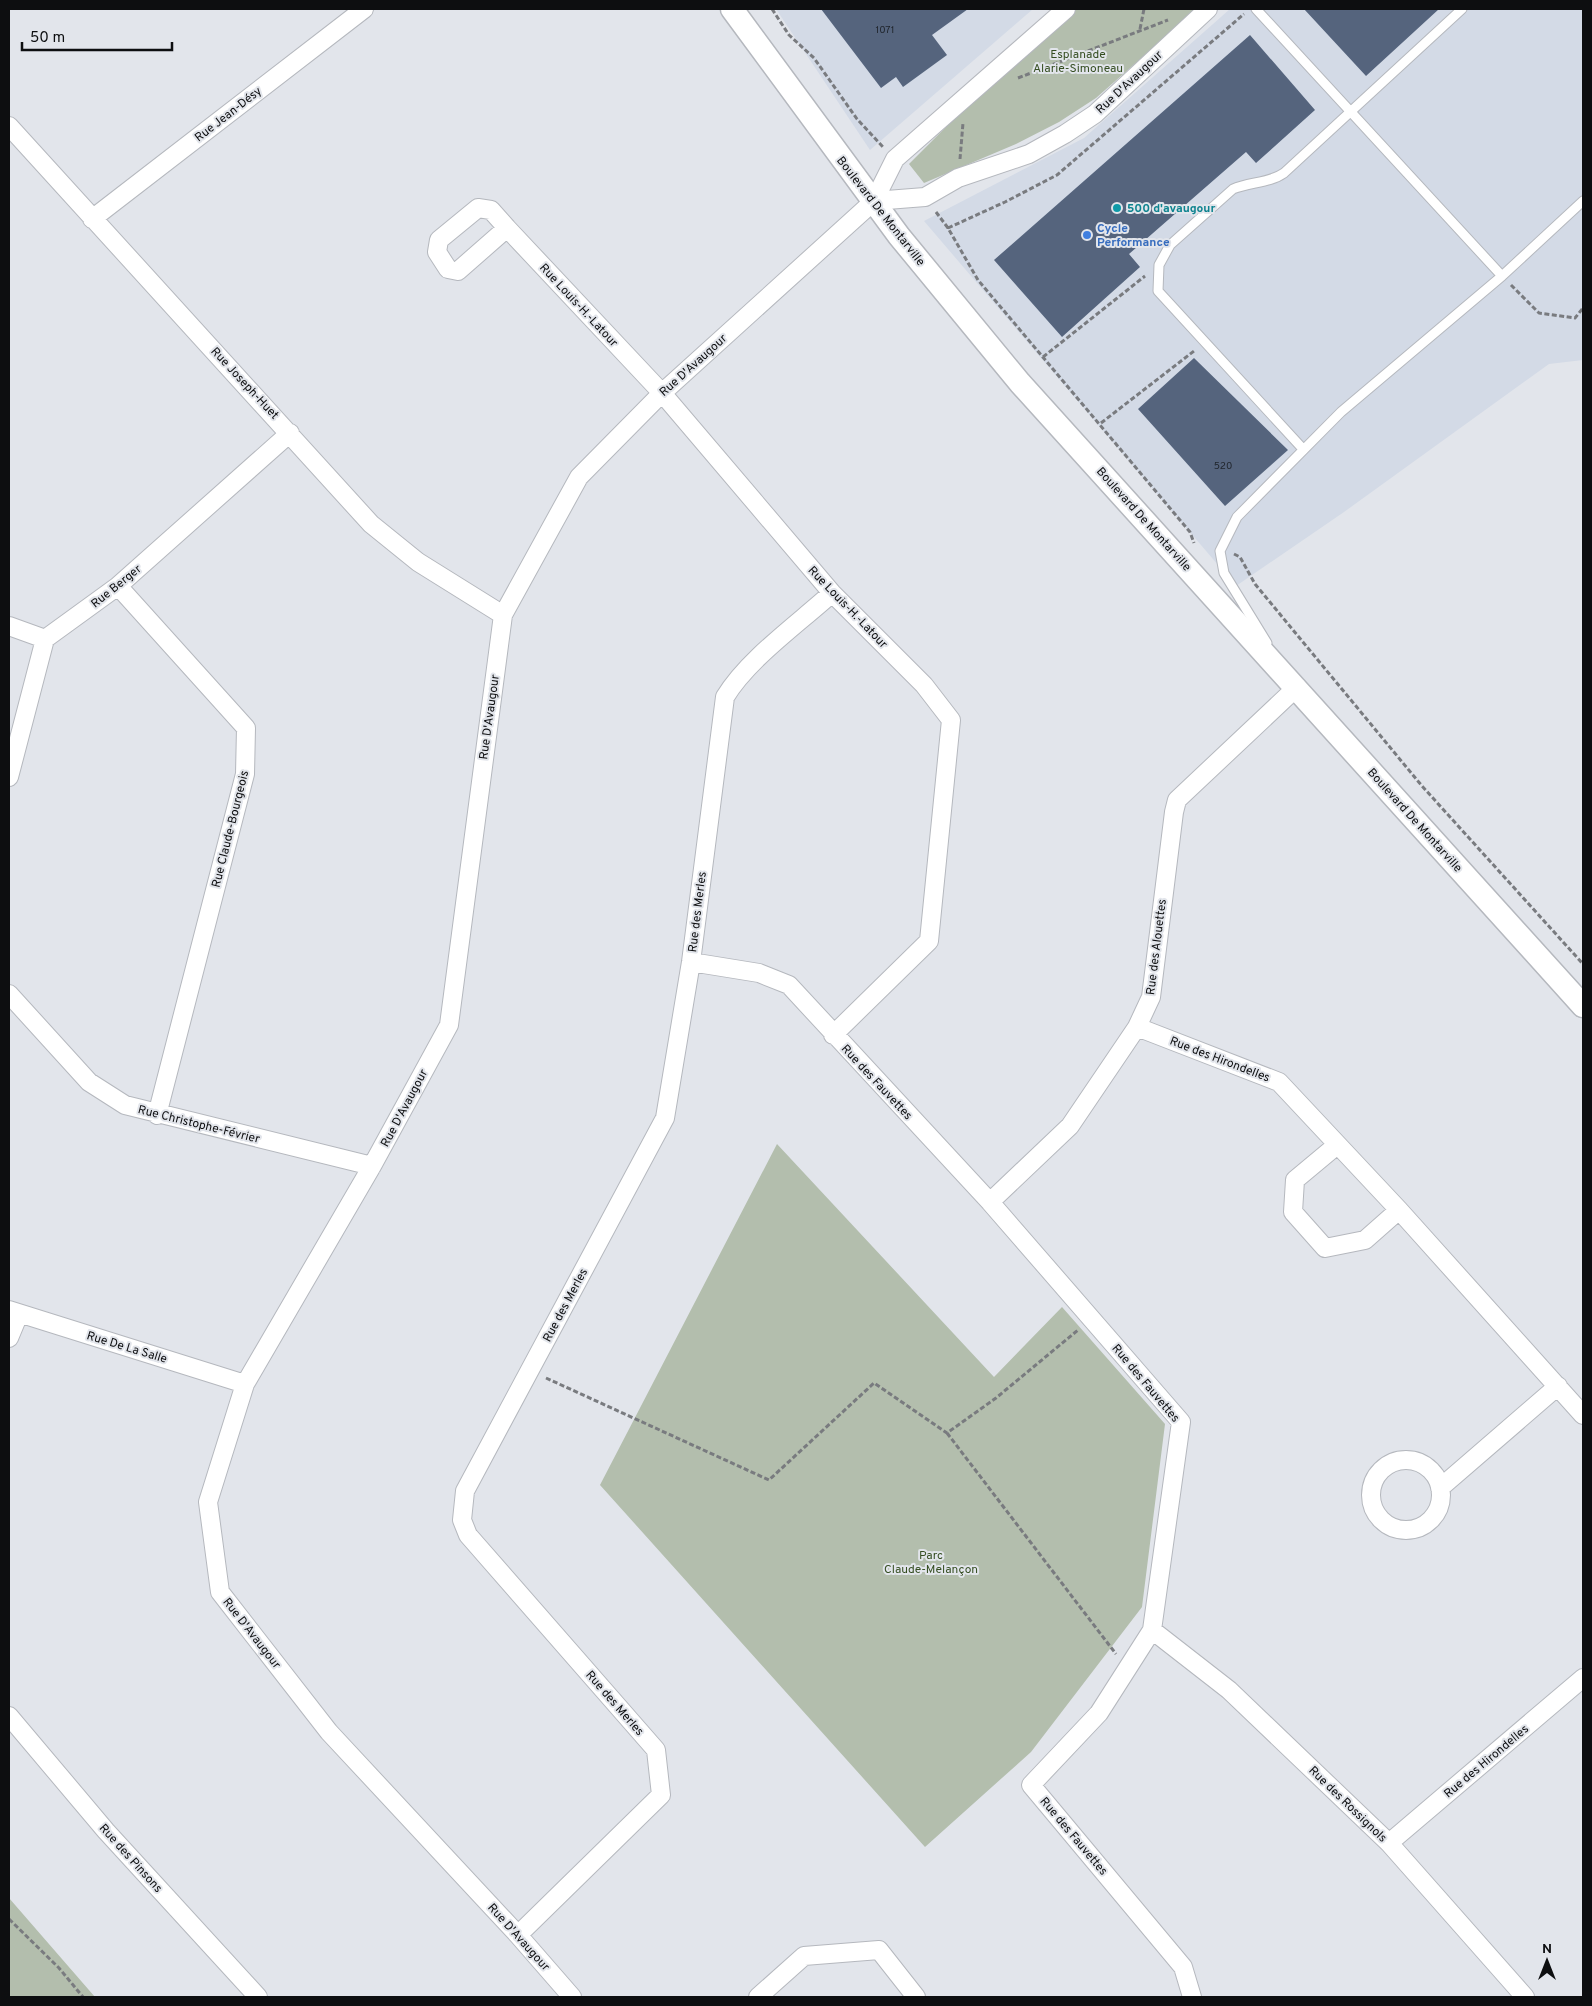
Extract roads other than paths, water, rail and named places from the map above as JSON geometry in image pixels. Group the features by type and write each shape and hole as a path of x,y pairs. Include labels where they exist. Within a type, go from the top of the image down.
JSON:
{"street":[{"name":"Rue Jean-Désy","path":"92,219 364,9"},
{"name":"Boulevard De Montarville","path":"732,9 898,236 1020,383 1297,687 1583,1006"},
{"name":"Rue D'Avaugour","path":"572,1997 518,1935 329,1732 220,1592 208,1502 245,1384 372,1166 449,1024 503,615 579,477 662,393 874,201 895,159 1066,9"},
{"name":"Rue D'Avaugour","path":"874,201 925,198 958,178 1029,154 1065,134 1095,114 1208,9"},
{"name":"Rue Joseph-Huet","path":"9,126 371,524 418,562 503,615"},
{"name":"Rue Louis-H.-Latour","path":"507,228 662,393 832,593 924,686 951,720 929,941 833,1036"},
{"name":"Rue Berger","path":"45,639 118,586 290,433"},
{"name":"Rue Claude-Bourgeois","path":"118,586 246,728 245,774 157,1115"},
{"name":"Rue des Merles","path":"518,1935 661,1795 656,1750 468,1535 462,1520 465,1490 665,1118 691,962 725,697 734,681 832,593"},
{"path":"9,626 45,639 9,777"},
{"name":"Rue des Alouettes","path":"990,1202 1070,1126 1137,1028 1151,997 1174,812 1178,800 1297,687"},
{"name":"Rue des Fauvettes","path":"691,962 759,973 789,985 833,1036 990,1202 1181,1422 1152,1630 1099,1713 1031,1785 1183,1967 1192,1997"},
{"name":"Rue Christophe-Février","path":"9,994 89,1082 125,1105 157,1115 372,1166"},
{"name":"Rue des Hirondelles","path":"1137,1028 1279,1082 1400,1210 1583,1415"},
{"path":"1337,1144 1295,1180 1293,1212 1326,1248 1365,1240 1400,1210"},
{"path":"9,1338 14,1312"},
{"name":"Rue De La Salle","path":"14,1312 245,1384"},
{"path":"1440,1488 1558,1386"},
{"name":"Rue des Rossignols","path":"1152,1630 1229,1690 1389,1843 1525,1997"},
{"name":"Rue des Hirondelles","path":"1389,1843 1583,1678"},
{"name":"Rue des Pinsons","path":"9,1716 106,1831 258,1997"},
{"path":"758,1997 804,1956 879,1950 916,1997"}],"lane":[{"path":"1256,9 1502,276"},
{"path":"1303,449 1158,291 1159,265 1170,245 1233,189 1244,184 1277,178 1462,9"},
{"path":"1275,664 1266,642 1224,573 1220,552 1236,517 1341,412 1502,276 1583,201"}],"place":[{"name":"500 d'avaugour","path":"1117,208"},
{"name":"Cycle Performance","path":"1087,235"}],"park label":[{"name":"Esplanade Alarie-Simoneau","path":"1078,61"},
{"name":"Parc Claude-Melançon","path":"931,1562"}]}
